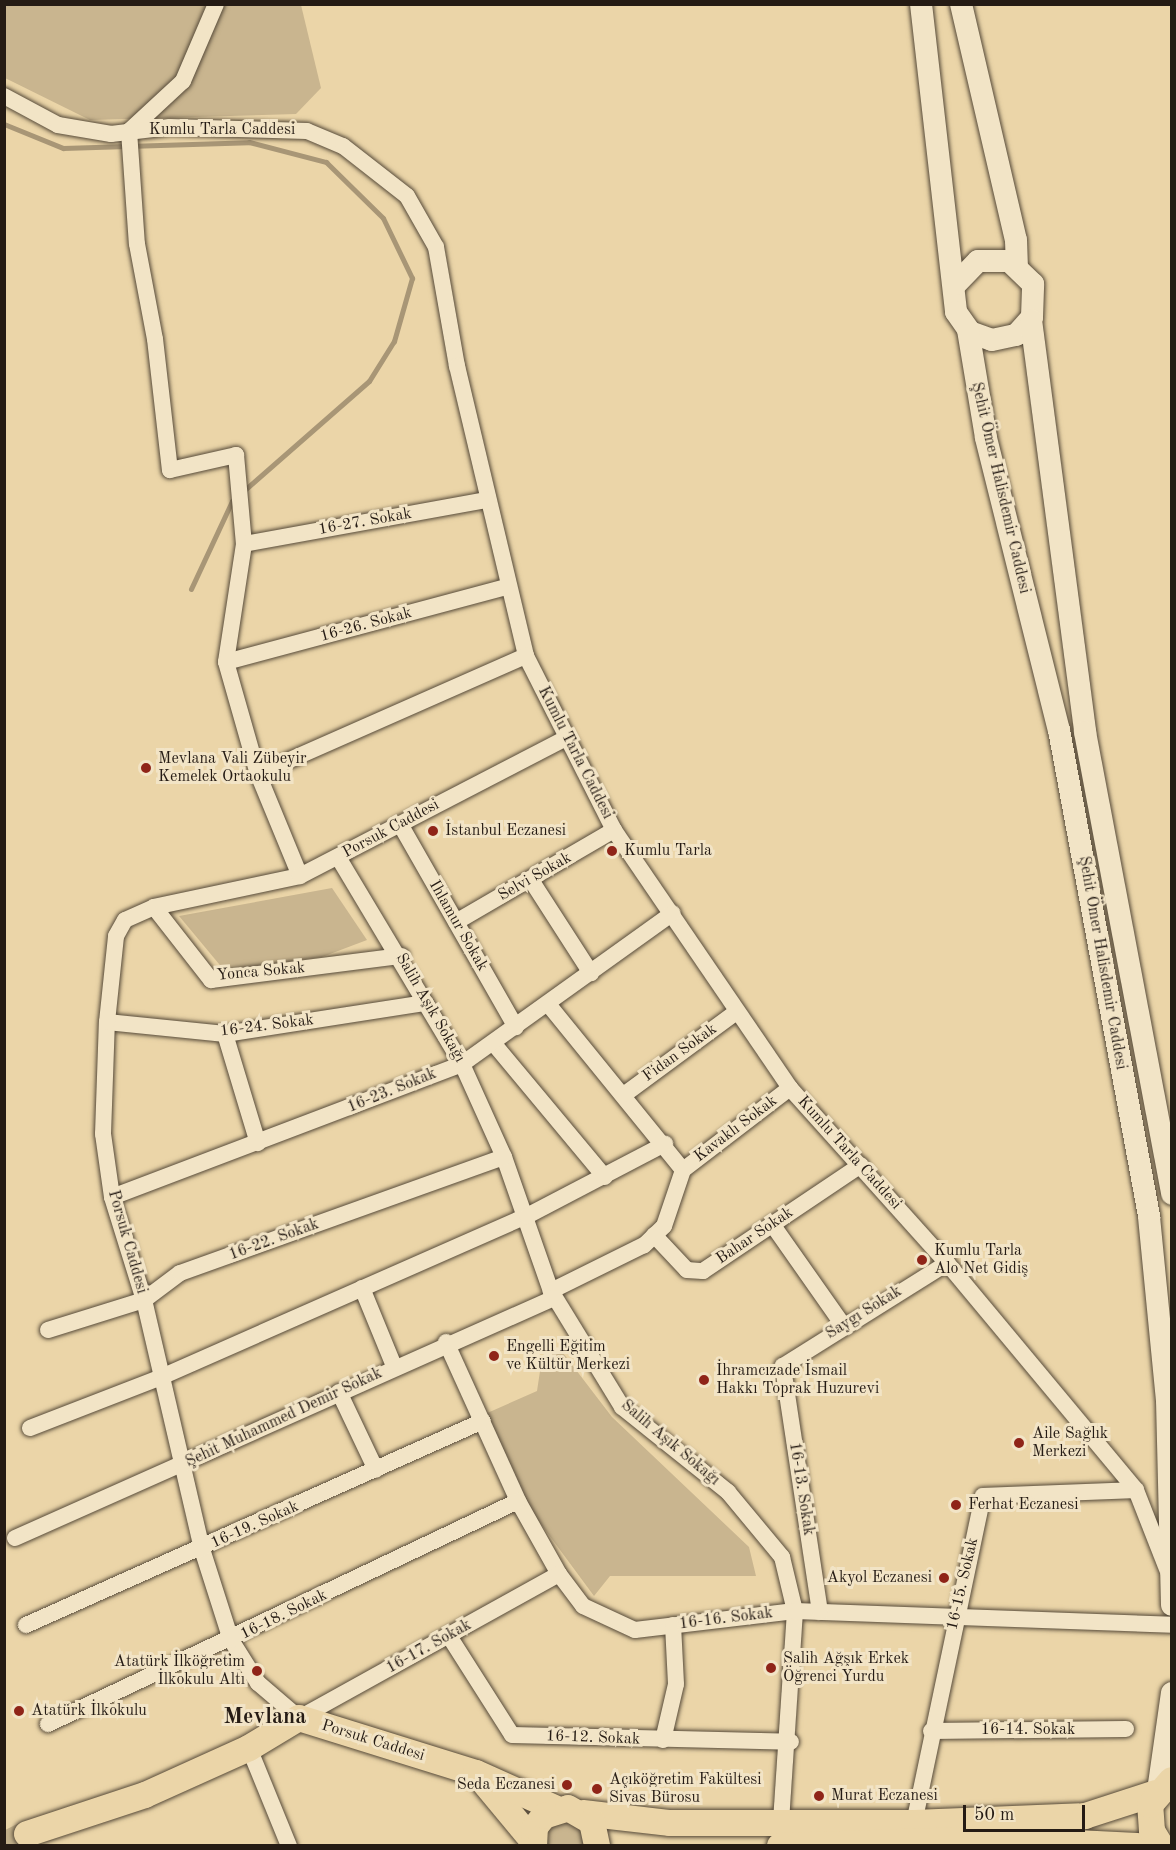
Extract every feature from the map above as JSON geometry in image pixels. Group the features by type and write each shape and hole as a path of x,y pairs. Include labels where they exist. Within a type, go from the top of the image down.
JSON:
{"main road":[{"path":"921,4 956,284 954,308 968,330 1002,340 1031,320 1035,288 1017,264 1016,240 961,4"},
{"path":"956,284 978,261 995,258 1017,264"},
{"name":"Şehit Ömer Halisdemir Caddesi","path":"1031,320 1085,732 1172,1194"},
{"name":"Şehit Ömer Halisdemir Caddesi","path":"968,330 986,438 1059,730 1149,1217 1167,1400 1169,1573 1172,1605"},
{"path":"1161,1845 1149,1818 1162,1788 1172,1693"},
{"path":"27,1834 145,1795 249,1748 299,1718"},
{"name":"Porsuk Caddesi","path":"299,1718 476,1773 557,1809 781,1834"},
{"path":"476,1773 533,1843"},
{"path":"781,1834 914,1823 1085,1816 1162,1788"},
{"path":"533,1843 539,1821 557,1809"},
{"path":"583,1813 595,1827 597,1845"},
{"path":"781,1834 1137,1845"}],"street":[{"path":"216,4 183,81 129,144 170,470 236,455 243,499 244,544 226,662 258,774 300,876"},
{"name":"Kumlu Tarla Caddesi","path":"4,96 58,125 111,134 129,144 170,127 307,131 343,146 407,196 436,247 506,587 526,656 614,830 673,913 735,1012 790,1088 947,1263 1136,1490 1169,1573"},
{"name":"16-27. Sokak","path":"244,544 487,500"},
{"name":"16-26. Sokak","path":"226,662 506,587"},
{"path":"258,774 526,656"},
{"name":"Porsuk Caddesi","path":"299,1718 258,1683 231,1640 202,1549 159,1378 144,1300 112,1197 103,1134 107,1022 116,936 125,920 154,907 300,876 566,738"},
{"name":"Ihlamur Sokak","path":"400,824 516,1028"},
{"name":"Selvi Sokak","path":"456,922 614,830"},
{"name":"Salih Aşık Sokağı","path":"338,857 401,956 462,1064 504,1157 527,1216 552,1294 622,1407 728,1492 782,1557 795,1611 791,1742 781,1834"},
{"path":"531,880 591,973"},
{"name":"Yonca Sokak","path":"154,907 211,980 401,956"},
{"name":"16-23. Sokak","path":"112,1197 462,1064 494,1044 673,913"},
{"name":"16-24. Sokak","path":"107,1022 225,1034 426,1003"},
{"path":"548,1004 625,1094 683,1170 664,1226 654,1235"},
{"name":"Fidan Sokak","path":"625,1094 735,1012"},
{"path":"225,1034 258,1143"},
{"path":"494,1044 605,1177"},
{"name":"Kavaklı Sokak","path":"683,1170 790,1088"},
{"path":"30,1428 159,1378 527,1216 665,1144"},
{"name":"16-22. Sokak","path":"48,1330 144,1300 180,1273 504,1157"},
{"name":"Bahar Sokak","path":"654,1235 687,1270 703,1270 861,1166"},
{"path":"772,1224 843,1325"},
{"name":"Şehit Muhammed Demir Sokak","path":"15,1538 181,1466 552,1294 615,1263 654,1235"},
{"name":"Saygı Sokak","path":"783,1366 843,1325 947,1263"},
{"path":"362,1288 394,1366"},
{"name":"16-16. Sokak","path":"446,1342 518,1501 559,1574 583,1606 635,1630 795,1611 1172,1625"},
{"name":"16-13. Sokak","path":"783,1366 820,1612"},
{"path":"339,1392 376,1470"},
{"name":"16-19. Sokak","path":"26,1625 202,1549 483,1421"},
{"name":"16-15. Sokak","path":"914,1823 955,1616 983,1496 1136,1490"},
{"name":"16-18. Sokak","path":"48,1724 231,1640 518,1501"},
{"name":"16-17. Sokak","path":"299,1718 559,1574"},
{"path":"663,1740 676,1684 673,1625"},
{"name":"16-12. Sokak","path":"448,1636 512,1735 791,1742"},
{"name":"16-14. Sokak","path":"931,1731 1126,1729"},
{"path":"249,1748 289,1845"}],"shaded area":[{"path":"4,5 301,5 321,88 296,114 90,120 5,78"},
{"path":"332,888 367,940 322,957 224,970 179,916"},
{"path":"560,1349 612,1417 749,1547 756,1576 610,1576 594,1596 532,1512 485,1414 537,1391 542,1358"},
{"path":"564,1819 582,1825 587,1845 548,1845 549,1830"}],"waterway":[{"path":"4,124 63,148 249,142 326,162 383,218 412,278 394,341 369,381 232,501 191,589"}],"tunnel":[{"path":"4,1845 27,1834"}],"place":[{"name":"Mevlana Vali Zübeyir Kemelek Ortaokulu","path":"146,768"},
{"name":"İstanbul Eczanesi","path":"433,831"},
{"name":"Kumlu Tarla","path":"612,851"},
{"name":"Kumlu Tarla Alo Net Gidiş","path":"922,1260"},
{"name":"Engelli Eğitim ve Kültür Merkezi","path":"494,1356"},
{"name":"İhramcızade İsmail Hakkı Toprak Huzurevi","path":"704,1380"},
{"name":"Aile Sağlık Merkezi","path":"1019,1443"},
{"name":"Ferhat Eczanesi","path":"956,1505"},
{"name":"Akyol Eczanesi","path":"944,1578"},
{"name":"Salih Ağşık Erkek Öğrenci Yurdu","path":"771,1668"},
{"name":"Atatürk İlköğretim İlkokulu Altı","path":"257,1671"},
{"name":"Atatürk İlkokulu","path":"19,1711"},
{"name":"Seda Eczanesi","path":"567,1785"},
{"name":"Açıköğretim Fakültesi Sivas Bürosu","path":"597,1789"},
{"name":"Murat Eczanesi","path":"819,1796"}],"district":[{"name":"Mevlana","path":"265,1718"}]}
